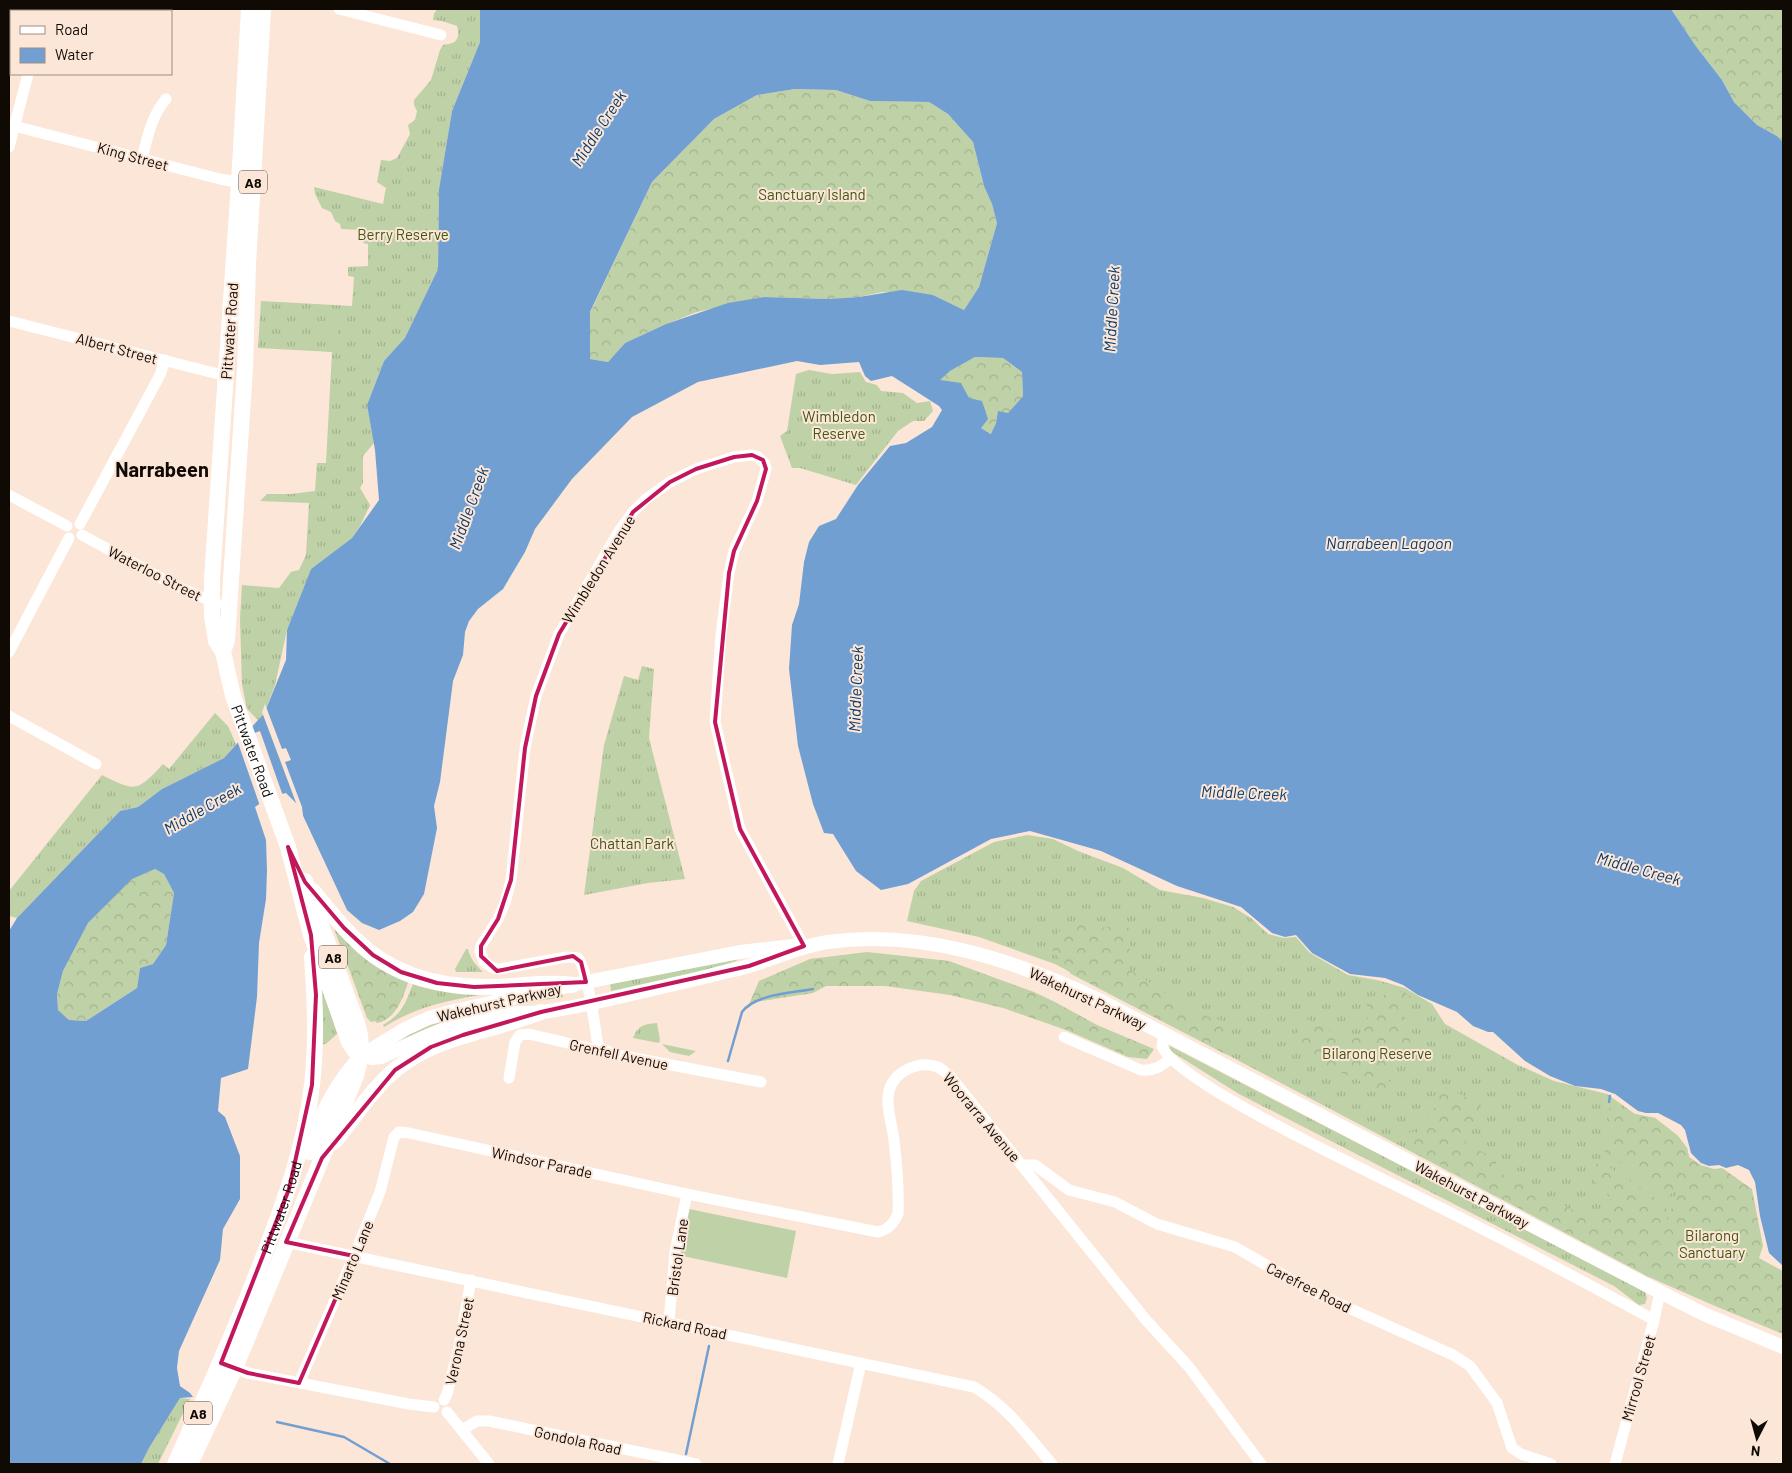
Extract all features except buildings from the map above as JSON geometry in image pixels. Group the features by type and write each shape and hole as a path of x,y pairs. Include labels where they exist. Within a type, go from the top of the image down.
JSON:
{"highway":[{"name":"Pittwater Road","path":"223,652 227,640 245,369 248,264 246,184 249,9"},
{"name":"Pittwater Road","path":"263,9 226,376 212,603 216,641 223,652 233,696 288,848 311,935 346,1036 354,1050 361,1056"},
{"name":"Pittwater Road","path":"175,1464 228,1366 286,1242 356,1076 361,1056 362,1044 358,1026 306,882 288,848"},
{"path":"306,882 356,941 386,965 407,975 436,983 474,987 552,982 579,984"},
{"name":"Pittwater Road","path":"190,1464 228,1366 238,1324 289,1189 301,1148 312,1085 316,1024 316,995 311,935"},
{"path":"322,1158 370,1096 395,1070 413,1057 449,1040 541,1012"},
{"path":"289,1189 304,1166 328,1103 337,1087 361,1056"}],"main road":[{"name":"Wakehurst Parkway","path":"361,1056 405,1029 429,1018 454,1010 740,952 849,940 896,940 935,945 1019,966 1056,980 1097,999 1660,1292 1706,1315 1783,1347"},
{"name":"Wakehurst Parkway","path":"361,1056 381,1057 440,1030 470,1021 502,1014 541,1012 590,1004 749,966 804,946"},
{"path":"740,952 749,966"}],"street":[{"path":"339,9 441,35"},
{"path":"9,147 28,75"},
{"path":"142,158 156,111 166,99"},
{"name":"King Street","path":"14,126 246,184"},
{"name":"Albert Street","path":"9,321 226,376"},
{"path":"80,524 160,376 165,360"},
{"name":"Wimbledon Avenue","path":"598,1046 590,1004 579,984 581,962 578,958 573,956 499,969 487,965 481,956 481,946 502,911 511,880 525,748 536,696 559,634 619,531 633,512 646,499 670,482 696,469 734,457 758,457 765,464 766,469 757,501 734,551 729,572 720,644 715,722 740,828 804,946"},
{"path":"9,495 64,524 72,522 80,524 83,528 9,652"},
{"path":"64,524 65,532 77,537"},
{"name":"Waterloo Street","path":"77,537 212,603 229,608"},
{"path":"9,716 96,764"},
{"name":"Grenfell Avenue","path":"509,1078 516,1042 520,1035 529,1034 592,1049 598,1046 614,1054 761,1082"},
{"name":"Wakehurst Parkway","path":"1164,1034 1162,1046 1170,1059 1193,1077 1268,1121 1436,1205 1654,1320"},
{"path":"1064,1037 1141,1070 1158,1068 1170,1059"},
{"name":"Woorarra Avenue","path":"687,1194 866,1230 878,1232 886,1229 894,1223 898,1214 894,1141 888,1102 889,1090 896,1078 915,1065 939,1068 950,1076 1140,1313 1189,1367 1261,1464"},
{"name":"Windsor Parade","path":"396,1134 399,1132 409,1133 687,1194"},
{"name":"Minarto Lane","path":"299,1383 380,1192 396,1134"},
{"name":"Carefree Road","path":"1023,1165 1035,1166 1069,1190 1114,1202 1157,1224 1235,1247 1311,1291 1453,1355 1470,1366 1497,1403 1512,1448 1521,1454 1551,1464"},
{"name":"Bristol Lane","path":"668,1321 675,1252 687,1194"},
{"name":"Rickard Road","path":"286,1242 974,1387 991,1396 1008,1412 1052,1464"},
{"name":"Verona Street","path":"444,1400 459,1347 471,1280"},
{"name":"Mirrool Street","path":"1615,1464 1660,1292"},
{"path":"838,1464 861,1363"},
{"path":"228,1366 248,1373 409,1404 434,1407"},
{"path":"434,1407 437,1401 444,1400 449,1405 447,1412"},
{"path":"434,1407 436,1412 440,1414 447,1412"},
{"path":"447,1412 488,1464"},
{"name":"Gondola Road","path":"462,1430 478,1421 489,1421 696,1464"}],"highlighted area":[{"path":"752,455 763,460 766,469 757,501 734,551 729,573 715,722 740,829 804,946 749,966 541,1012 463,1035 431,1047 395,1070 322,1158 286,1242 354,1256 299,1383 248,1373 221,1363 289,1189 312,1085 316,995 311,935 288,847 305,882 344,928 373,955 401,972 437,983 474,987 586,982 581,962 573,956 497,971 481,956 481,946 498,919 511,880 525,748 536,696 559,634 633,512 670,482 696,469 734,457"}],"green space":[{"name":"Berry Reserve","path":"437,9 480,9 480,42 452,111 439,189 438,269 405,339 384,361 367,405 374,443 363,456 363,483 360,488 370,505 352,538 311,569 287,630 275,685 264,714 258,720 247,709 242,685 240,619 242,585 279,588 291,572 299,570 306,555 309,503 260,501 267,494 315,491 317,463 326,463 332,352 258,348 261,301 352,306 354,277 348,276 348,267 368,266 368,244 363,243 362,230 341,229 340,224 335,221 331,212 322,208 315,194 314,187 383,204 386,188 377,182 381,160 390,161 397,158 410,134 408,125 415,120 417,111 414,100 431,80 443,45 454,42 458,35 457,26 433,20"},
{"path":"1671,9 1783,9 1783,142 1777,136 1757,125 1734,102 1722,80 1695,45"},
{"name":"Sanctuary Island","path":"795,89 836,90 870,101 929,102 948,114 973,142 984,186 992,204 997,223 979,287 964,310 933,295 882,292 859,297 828,299 764,297 697,312 666,324 625,343 608,362 590,359 590,313 652,182 714,119 757,95"},
{"path":"319,321 338,322 337,342 318,341"},
{"path":"975,357 1003,358 1022,372 1023,396 1008,413 998,412 992,434 981,428 969,398 939,380 950,371"},
{"name":"Wimbledon Reserve","path":"809,370 832,374 860,372 866,382 877,385 881,391 903,393 917,403 930,401 933,411 924,421 913,421 898,431 856,485 800,468 792,468 780,436 787,431 796,374"},
{"name":"Chattan Park","path":"642,666 654,669 649,738 685,879 648,883 584,895 604,745 624,676 638,680"},
{"path":"215,713 228,726 236,744 224,758 162,789 138,807 120,811 17,918 9,916 9,891 102,775 122,784 136,786 147,780 163,764 169,769"},
{"name":"Bilarong Reserve","path":"1027,835 1053,839 1078,851 1123,868 1160,890 1203,898 1233,907 1251,918 1268,934 1284,938 1296,937 1310,953 1348,975 1377,980 1405,988 1432,1004 1445,1024 1516,1064 1554,1081 1607,1094 1635,1114 1655,1118 1678,1136 1687,1148 1689,1157 1649,1277 1055,964 979,937 907,921 914,891 921,881 994,842"},
{"path":"155,869 164,874 174,893 166,945 153,964 140,968 137,988 86,1021 69,1020 58,1010 57,994 63,971 88,923 132,878"},
{"path":"1094,918 1104,928 1120,923 1131,929 1128,968 1193,1012 1227,1022 1225,1054 1071,974 1050,947 1058,933 1067,925"},
{"path":"334,929 362,952 346,961"},
{"path":"466,949 468,949 472,959 483,972 456,972 455,969"},
{"path":"362,952 409,980 402,1000 394,1012 384,1021 377,1023 375,1021 371,1022 367,1018 346,961"},
{"path":"867,952 949,961 1034,992 1097,1025 1154,1049 1147,1059 1128,1057 1066,1030 1003,1008 950,995 885,986 826,986 813,993 755,1002 747,1009 759,981 810,959"},
{"path":"738,959 703,971 611,991 610,982"},
{"path":"320,974 337,1034 322,1045"},
{"path":"413,984 491,993 423,1008 384,1027 383,1025 395,1017 402,1008"},
{"path":"1394,989 1413,997 1400,1009 1413,1034 1405,1057 1387,1066 1374,1067 1391,1083 1386,1093 1303,1055 1291,1039 1308,1019 1326,1028 1348,1043 1360,1033 1368,1021 1366,1000 1382,996"},
{"path":"562,992 563,997 493,1008 452,1019 388,1047 401,1035 435,1020"},
{"path":"657,1023 659,1043 633,1038 637,1030 642,1026"},
{"path":"662,1044 696,1051 689,1056 670,1052"},
{"path":"1170,1046 1645,1292 1647,1298 1645,1304 1639,1305 1614,1286 1239,1094 1169,1050"},
{"name":"Bilarong Sanctuary","path":"1446,1089 1465,1096 1481,1107 1465,1143 1496,1159 1496,1171 1601,1224 1611,1197 1591,1178 1598,1160 1666,1205 1666,1216 1653,1263 1684,1171 1675,1191 1668,1196 1597,1146 1602,1138 1617,1132 1604,1112 1614,1106 1635,1114 1655,1118 1678,1136 1687,1148 1689,1157 1701,1165 1714,1169 1722,1168 1752,1189 1763,1246 1759,1258 1783,1271 1783,1334 1649,1277 1489,1192 1405,1144 1407,1130 1417,1133 1436,1106 1434,1096"},
{"path":"689,1209 796,1231 787,1278 678,1255"},
{"path":"180,1398 190,1399 158,1464 141,1464 149,1448"}],"water":[{"name":"Narrabeen Lagoon","path":"480,9 1671,9 1695,45 1722,80 1734,102 1757,125 1777,136 1783,142 1783,1266 1769,1253 1760,1216 1755,1182 1749,1170 1738,1165 1726,1168 1719,1165 1709,1166 1701,1163 1691,1153 1685,1130 1681,1125 1658,1113 1638,1111 1615,1094 1601,1089 1575,1086 1550,1076 1525,1061 1493,1032 1473,1026 1457,1012 1385,978 1350,974 1312,953 1296,935 1285,937 1272,933 1241,907 1177,886 1101,851 1030,831 991,839 908,884 881,890 856,871 833,834 824,833 813,804 798,746 789,669 792,625 799,604 804,562 809,542 819,526 836,519 858,485 890,446 906,443 932,427 942,410 939,406 892,376 871,381 865,376 859,362 820,365 797,361 698,382 632,417 572,479 535,529 525,552 503,589 478,609 469,621 465,632 463,655 453,681 440,782 434,806 437,828 424,894 413,912 400,921 379,930 362,923 347,910 298,805 286,793 269,797 255,807 266,840 267,870 266,899 259,943 257,997 248,1069 221,1078 218,1111 225,1117 240,1156 240,1199 223,1229 220,1260 179,1351 177,1368 180,1386 193,1397 180,1398 141,1464 9,1464 9,931 17,918 120,811 138,807 162,789 224,758 264,714 286,660 287,630 311,569 352,538 379,500 375,450 367,405 384,361 405,338 438,269 439,189 452,111 480,42","holes":["795,89 836,90 870,101 929,102 948,114 973,142 984,186 992,204 997,223 979,287 964,310 933,295 902,290 859,297 828,299 764,297 728,303 666,324 625,343 608,362 590,359 590,312 652,182 714,119 757,95","975,357 1003,358 1022,372 1023,396 1008,413 998,411 996,423 991,434 981,428 988,419 982,401 969,398 961,383 940,380 950,371","155,869 164,874 174,893 166,945 153,964 140,968 137,988 86,1021 69,1020 58,1010 57,994 63,971 88,923 132,879"]}],"pier":[{"path":"265,704 282,749 286,748 291,760 285,762 302,807 304,824 262,712"},
{"path":"260,731 283,796 270,799 260,806 237,740"}],"waterway":[{"path":"728,1061 742,1012 748,1006 756,1001 775,995 813,989"},
{"path":"1609,1102 1610,1096"},
{"path":"686,1454 709,1346"},
{"path":"277,1422 344,1437 390,1464"}],"district":[{"name":"Narrabeen","path":"162,469"}],"water label":[{"name":"Middle Creek","path":"598,128"},
{"name":"Middle Creek","path":"1111,309"},
{"name":"Middle Creek","path":"468,508"},
{"name":"Middle Creek","path":"855,689"},
{"name":"Middle Creek","path":"1244,792"},
{"name":"Middle Creek","path":"202,808"},
{"name":"Middle Creek","path":"1639,868"}]}
